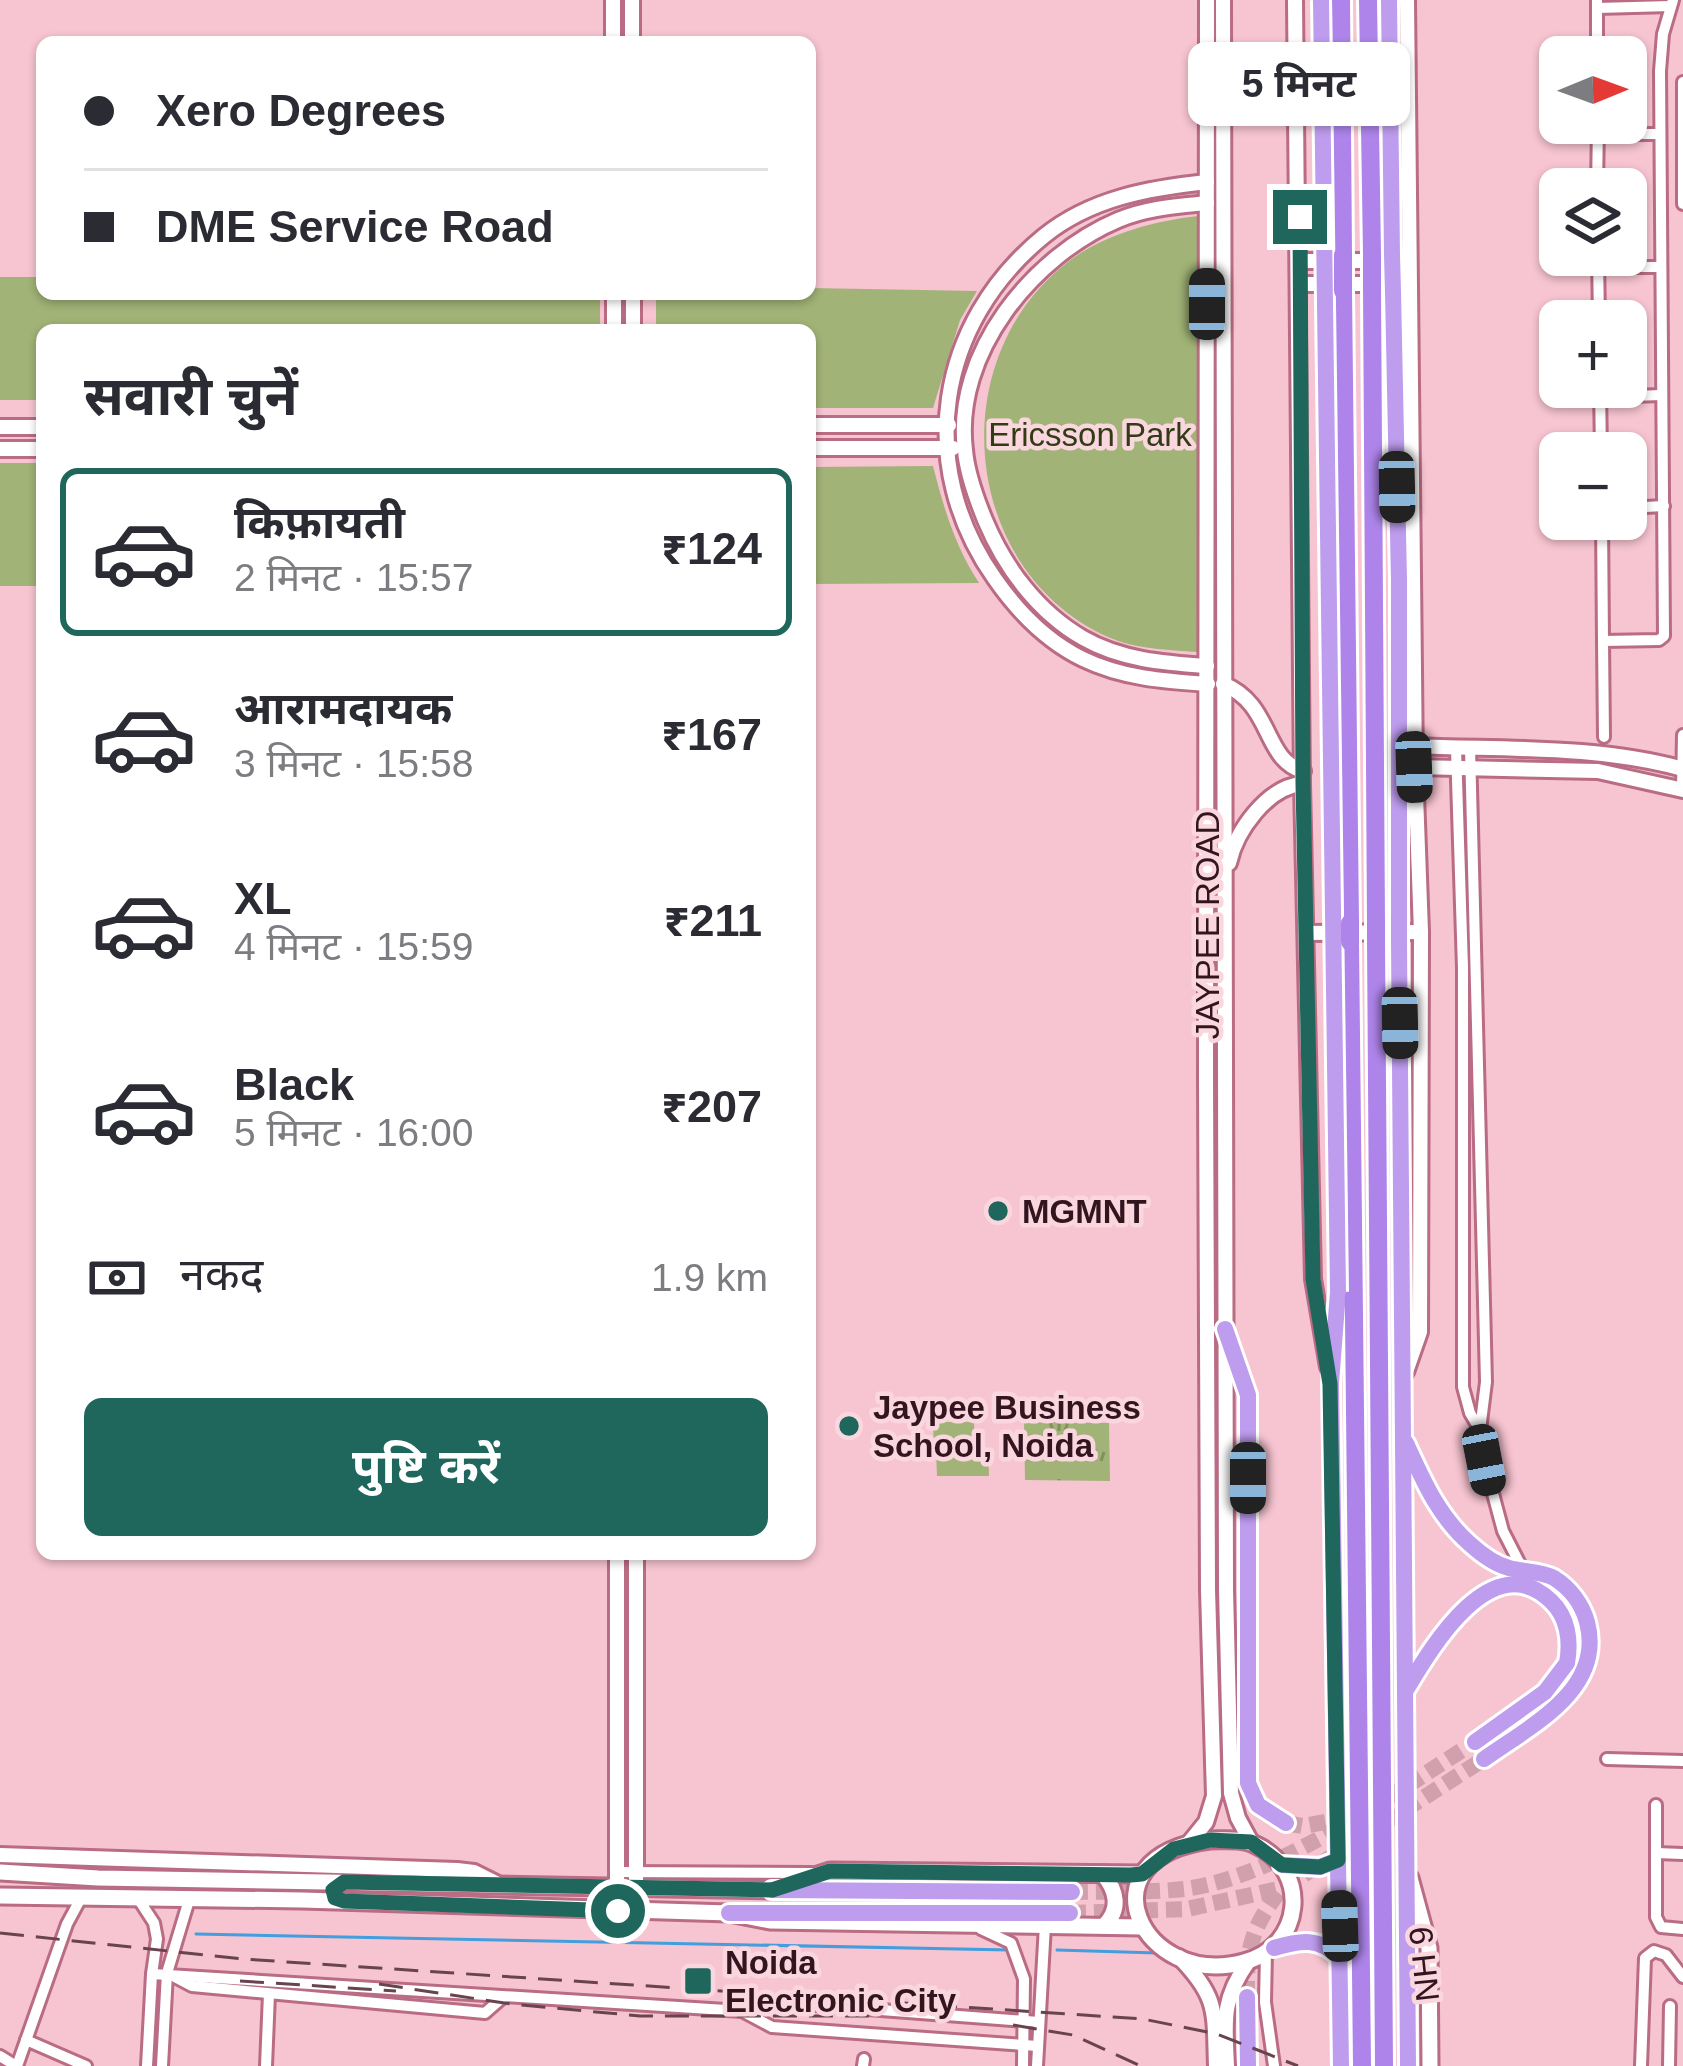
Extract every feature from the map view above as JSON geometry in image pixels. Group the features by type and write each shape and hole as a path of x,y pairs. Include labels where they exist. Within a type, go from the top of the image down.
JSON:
{"highway":[{"path":"1321,0 1338,1292 1330,1384 1341,2066"},
{"path":"1342,0 1362,2066"},
{"path":"1368,0 1384,2066"},
{"path":"1389,0 1399,580 1408,2066"},
{"path":"1226,1329 1248,1395 1248,1783 1258,1805 1286,1823"},
{"path":"1403,1436 1438,1508 1468,1543 1488,1558 1553,1577 1578,1600 1590,1633 1587,1668 1569,1694 1484,1760"},
{"path":"1404,1693 1454,1621 1484,1594 1512,1585 1538,1591 1553,1602 1564,1621 1568,1663 1546,1692 1475,1742"},
{"path":"1282,1865 1320,1867 1338,1860"},
{"path":"772,1890 1072,1892"},
{"path":"729,1913 1070,1913"},
{"path":"1270,1950 1303,1940 1328,1946 1340,1958"},
{"path":"1247,1997 1248,2066"}],"main road":[{"path":"1251,1842 1282,1865 1294,1894 1294,1909 1291,1924 1270,1950 1248,1962 1219,1966 1178,1956 1141,1927 1133,1903 1142,1874 1189,1843 1251,1842"},
{"path":"87,1877 88,1856"},
{"name":"NH 9","path":"1406,1864 1430,1948 1430,2066"},
{"path":"0,1871 344,1882 636,1878 772,1890 822,1874 1142,1874"},
{"path":"1102,1874 1116,1897 1113,1917 1104,1926"},
{"path":"302,1900 312,1891 303,1881"},
{"path":"344,1882 333,1890 335,1898 344,1901"},
{"path":"0,1896 729,1913 770,1922 1141,1927"}],"street":[{"path":"613,0 613,36"},
{"path":"632,0 632,36"},
{"name":"JAYPEE ROAD","path":"1189,1843 1206,1822 1214,1796 1208,1591 1217,1283 1215,684 1208,666 1215,445 1207,203 1208,0"},
{"path":"1223,0 1215,445 1215,684 1224,885 1217,1283 1226,1329 1231,1793 1251,1842"},
{"path":"1295,0 1313,1279 1330,1384"},
{"path":"1403,1382 1420,1332 1421,932 1414,767 1407,0"},
{"path":"1598,36 1597,4 1672,3 1661,53 1659,134 1664,636 1603,641"},
{"path":"1683,82 1683,204"},
{"path":"1647,133 1659,134"},
{"path":"1207,182 1143,189 1094,207 1046,234 1006,274 973,322 952,376 944,448 950,487 974,550 1010,601 1041,633 1080,658 1116,672 1215,684 1242,692 1254,704 1285,762 1303,777"},
{"path":"1207,203 1164,207 1120,219 1075,242 1034,277 1004,313 982,352 968,398 964,448 974,493 995,545 1024,588 1052,614 1083,638 1116,652 1150,661 1208,666"},
{"path":"1300,261 1412,261"},
{"path":"1647,266 1660,267"},
{"path":"1301,284 1412,284"},
{"path":"1647,394 1662,395"},
{"path":"816,425 965,425"},
{"path":"0,427 36,427"},
{"path":"816,448 964,448"},
{"path":"4,452 36,449"},
{"path":"1647,507 1664,506"},
{"path":"1602,540 1604,737"},
{"path":"1414,767 1598,771 1683,789 1683,734"},
{"path":"1414,746 1621,755 1683,769"},
{"path":"1463,748 1463,1387 1480,1430"},
{"path":"1463,767 1478,1058 1486,1382 1480,1430 1503,1531 1524,1571"},
{"path":"1224,885 1232,848 1259,809 1303,777"},
{"path":"1306,933 1421,932"},
{"path":"1463,1057 1478,1058"},
{"path":"1488,1558 1498,1550 1503,1531"},
{"path":"617,1560 617,1879"},
{"path":"636,1560 636,1878 822,1874"},
{"path":"1208,1591 1226,1590"},
{"path":"1606,1759 1683,1761"},
{"path":"1656,1804 1657,1922 1683,1929"},
{"path":"1656,1853 1683,1854"},
{"path":"0,1855 457,1870 496,1883"},
{"path":"0,2056 16,2066 67,1924 81,1898"},
{"path":"139,1900 157,1932 147,2066"},
{"path":"162,2066 167,1973 189,1900"},
{"path":"967,1925 1011,1943 1024,1979 1023,2066"},
{"path":"1037,2066 1045,1925"},
{"path":"1270,1950 1265,2002 1274,2066"},
{"path":"1641,2066 1645,1958 1654,1952 1666,1955 1683,1978"},
{"path":"1178,1956 1210,1996 1216,2066"},
{"path":"1227,2066 1224,2010 1248,1962"},
{"path":"167,1973 192,1986 485,2013 503,1997"},
{"path":"152,1974 742,2011 776,2002 1039,2022"},
{"path":"266,2066 269,1994"},
{"path":"1669,2066 1670,2006"},
{"path":"742,2011 772,2027 1038,2046"},
{"path":"26,2040 86,2066"}],"green space":[{"name":"Ericsson Park","path":"1198,216 1198,652 1118,641 1059,606 1022,564 997,515 985,461 986,405 1000,351 1028,302 1069,261 1098,243 1147,225"},
{"path":"0,277 36,277 36,300 600,300 600,324 36,324 36,400 0,400"},
{"path":"816,288 977,291 960,320 933,408 816,408 816,324 656,324 656,300 816,300"},
{"path":"0,463 36,463 36,586 0,586"},
{"path":"933,466 951,527 979,583 816,584 816,467"},
{"path":"933,1422 974,1422 975,1448 934,1448"},
{"path":"1024,1422 1109,1423 1110,1481 1025,1480"},
{"path":"936,1451 988,1451 989,1476 937,1476"}],"waterway":[{"path":"196,1934 1010,1950"},
{"path":"1057,1950 1157,1953"}],"tunnel":[{"path":"1072,1892 1184,1889 1220,1882 1296,1851 1475,1742"},
{"path":"1070,1913 1187,1909 1283,1888 1484,1759"},
{"path":"1286,1823 1303,1826 1336,1820"},
{"path":"1247,1997 1253,1938 1282,1888"}],"railway":[{"path":"0,1933 243,1959 1143,2019 1217,2034 1298,2066"},
{"path":"240,1981 396,1991"},
{"path":"379,1984 511,2004 640,2016 869,2016"},
{"path":"1013,2025 1073,2035 1141,2066"}],"place":[{"name":"MGMNT","path":"998,1211"},
{"name":"Jaypee Business School, Noida","path":"849,1426"},
{"name":"Noida Electronic City","path":"698,1981"}],"route":[{"path":"618,1911 344,1901 335,1898 333,1890 344,1882 772,1890 830,1871 1131,1875 1142,1874 1174,1849 1210,1840 1251,1842 1282,1865 1310,1868 1338,1860 1330,1384 1313,1279 1303,784 1300,217"}]}
